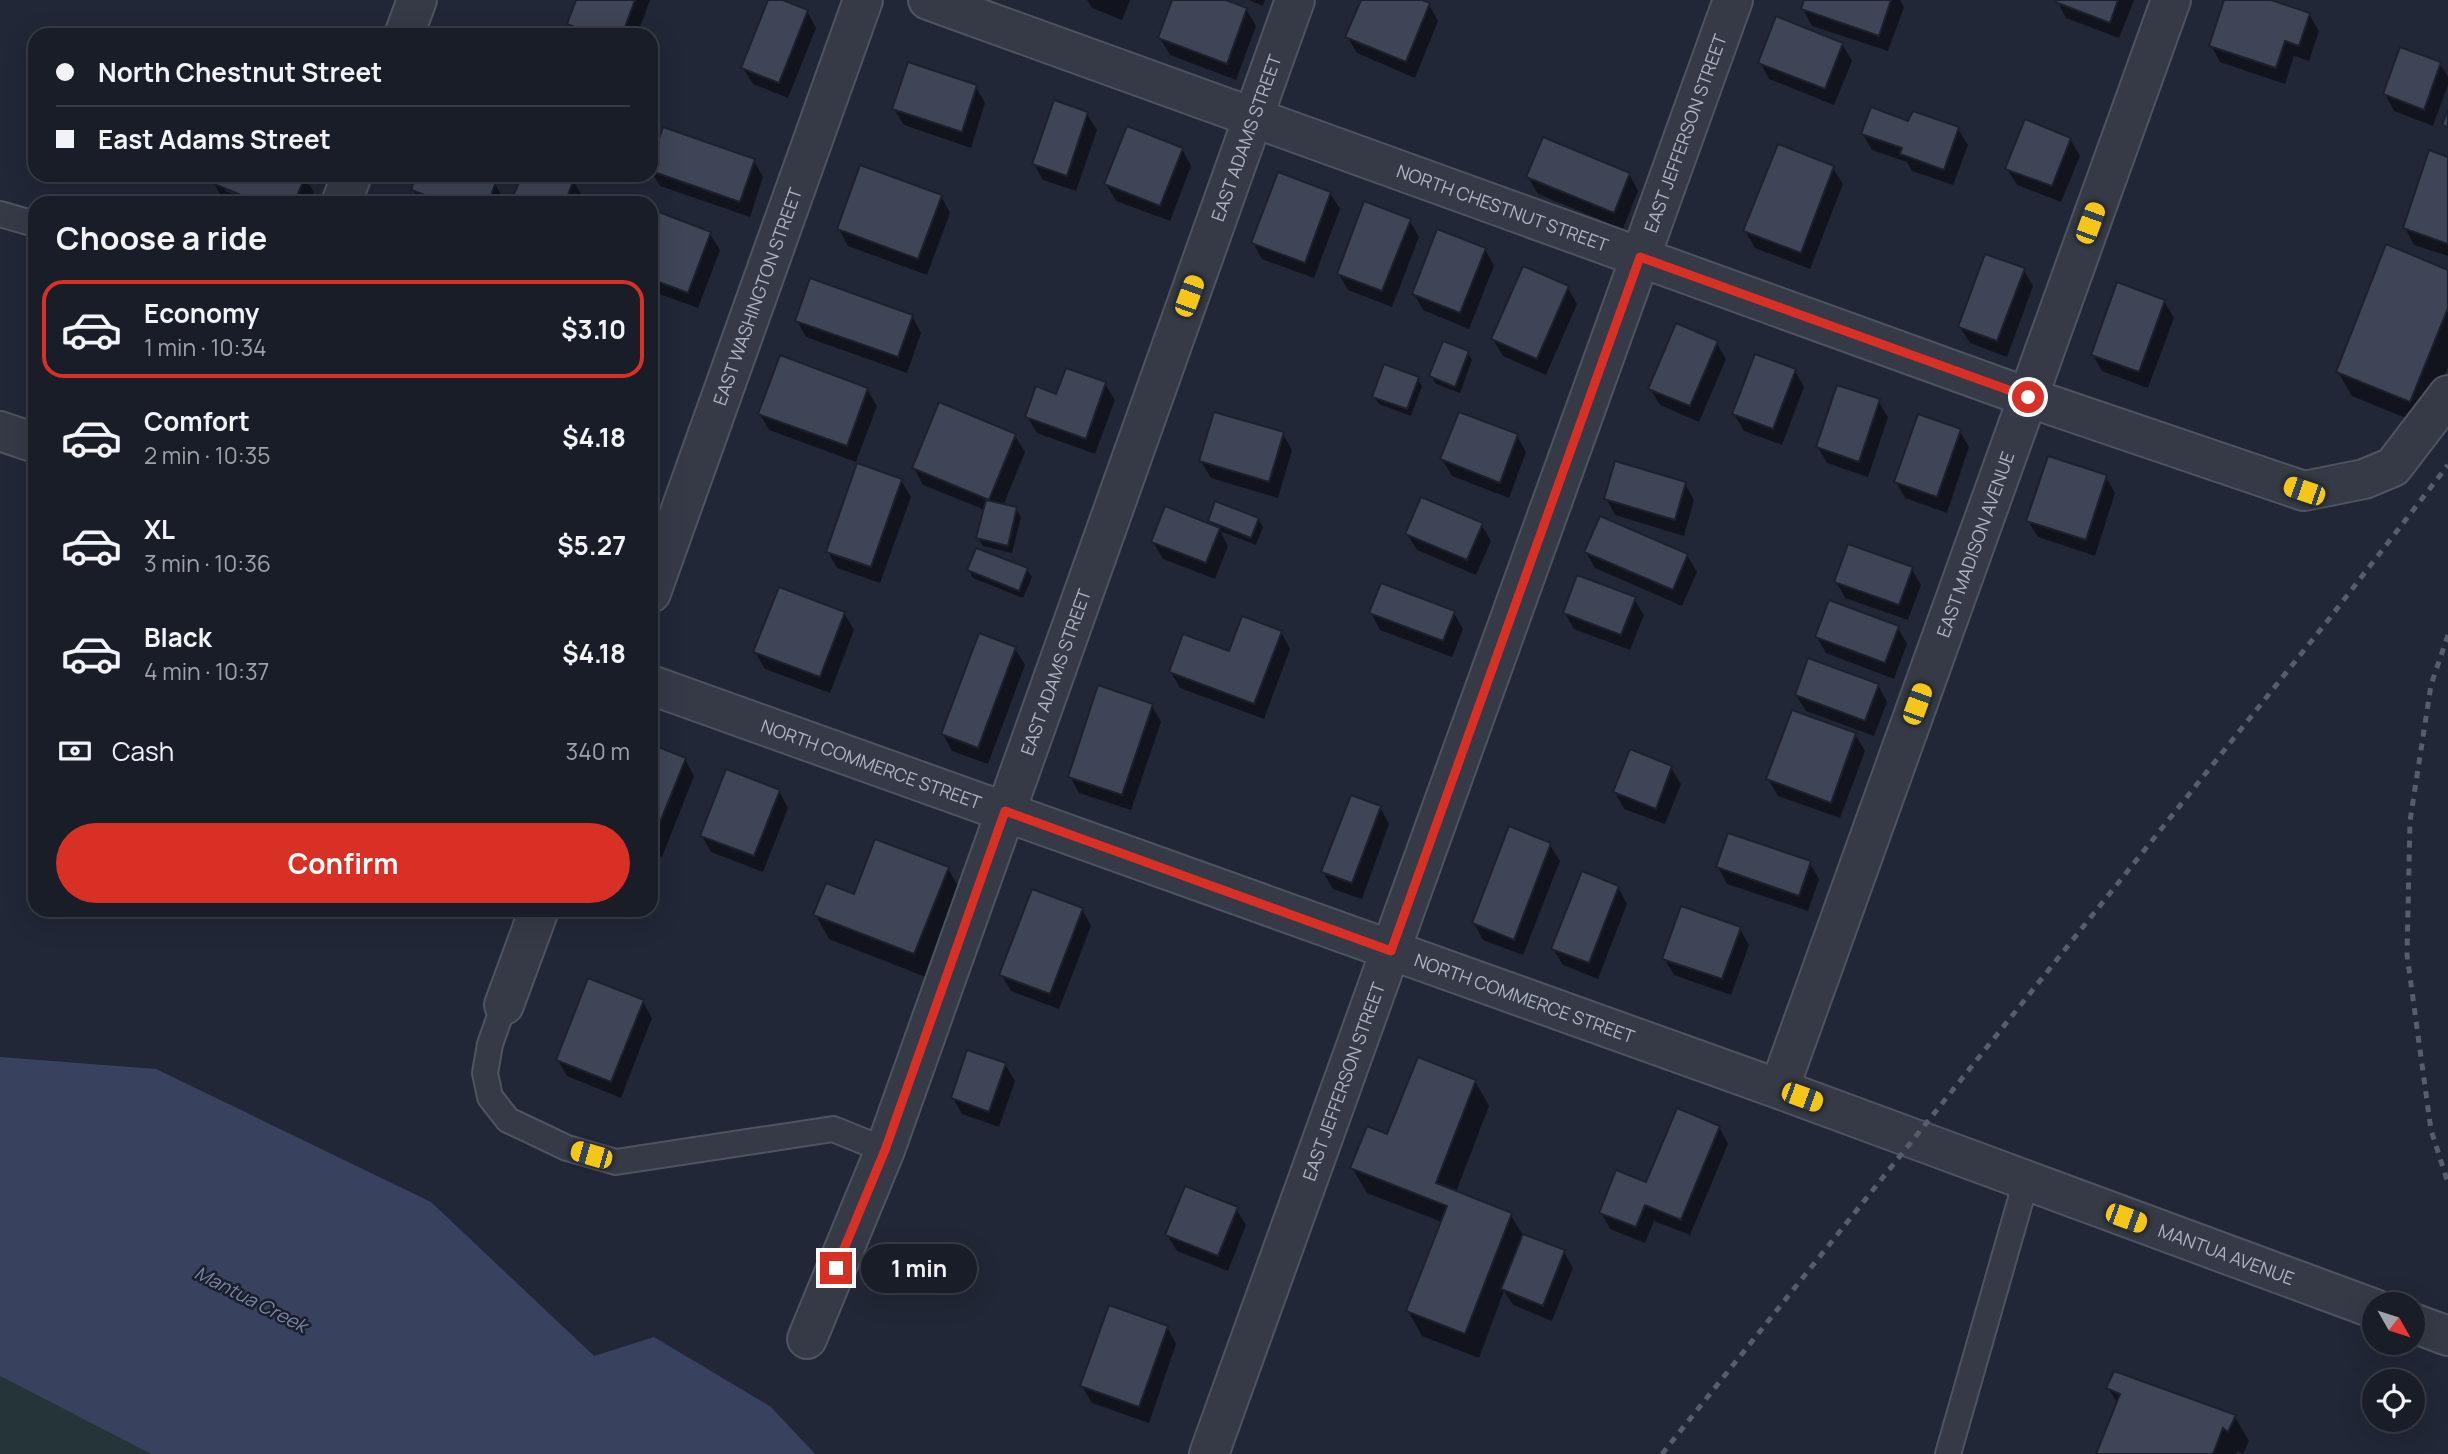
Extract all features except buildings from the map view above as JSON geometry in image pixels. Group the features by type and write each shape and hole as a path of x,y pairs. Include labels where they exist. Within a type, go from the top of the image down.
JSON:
{"street":[{"path":"406,28 416,0"},
{"name":"EAST WASHINGTON STREET","path":"658,573 863,0"},
{"name":"NORTH CHESTNUT STREET","path":"928,0 2028,397 2304,491 2364,479 2393,467 2448,395"},
{"name":"EAST ADAMS STREET","path":"807,1339 885,1150 1295,0"},
{"name":"EAST JEFFERSON STREET","path":"1209,1454 1733,0"},
{"name":"EAST MADISON AVENUE","path":"1779,1089 2171,0"},
{"path":"0,431 28,441"},
{"name":"NORTH COMMERCE STREET","path":"658,687 1920,1142"},
{"path":"504,1005 536,917"},
{"name":"MANTUA AVENUE","path":"1920,1142 2362,1304"},
{"path":"2426,1328 2448,1336"}],"lane":[{"path":"0,214 28,222"},
{"path":"504,1005 490,1044 485,1073 490,1097 508,1120 567,1148 616,1162 833,1129 885,1150"},
{"path":"1948,1454 2026,1181"}],"shaded area":[{"path":"0,1376 151,1454 0,1454"}],"water":[{"name":"Mantua Creek","path":"0,1057 156,1069 431,1202 594,1356 654,1337 771,1407 815,1454 151,1454 0,1376"}],"railway":[{"path":"1662,1454 2329,619 2448,465"},
{"path":"2448,635 2431,685 2410,821 2407,955 2431,1130 2448,1183"}],"route":[{"path":"836,1268 885,1150 1005,811 1391,951 1640,257 2028,397"}]}
